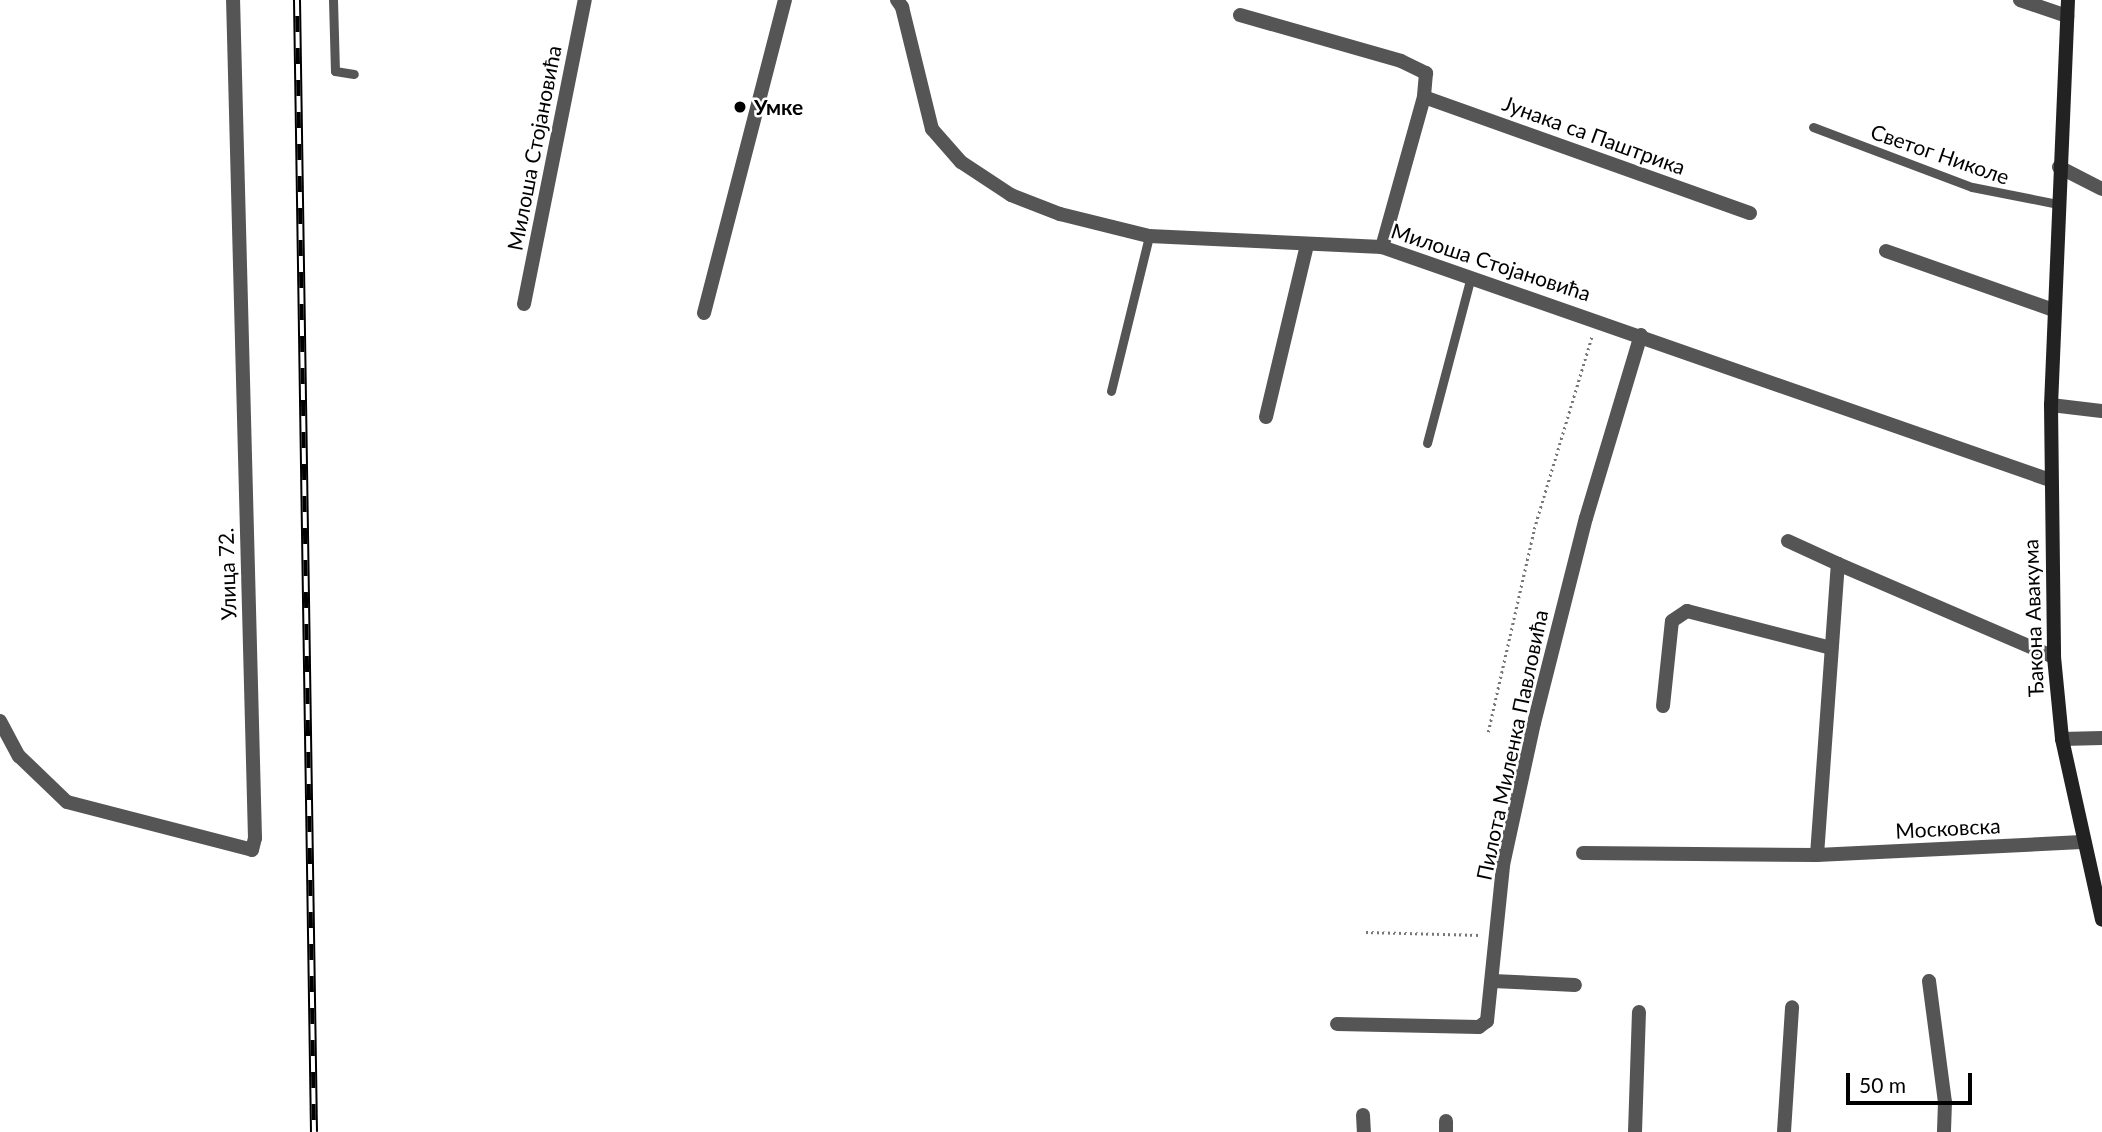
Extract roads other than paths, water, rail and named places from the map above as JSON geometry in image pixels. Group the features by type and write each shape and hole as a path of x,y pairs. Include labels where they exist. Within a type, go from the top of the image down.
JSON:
{"main road":[{"name":"Ђакона Авакума","path":"2068,0 2050,405 2054,657 2062,739 2082,842 2102,920"}],"street":[{"name":"Улица 72.","path":"0,721 19,756 67,802 252,850 256,838 233,0"},
{"name":"Милоша Стојановића","path":"524,304 585,0"},
{"path":"704,313 785,0"},
{"name":"Милоша Стојановића","path":"897,0 902,7 932,130 961,162 1011,195 1060,215 1149,236 1382,247 1597,319 2050,480"},
{"path":"2020,0 2067,16"},
{"path":"1240,15 1401,61 1426,73 1424,97 1382,247"},
{"name":"Јунака са Паштрика","path":"1424,97 1750,213"},
{"path":"2059,167 2102,189"},
{"path":"1266,417 1307,245"},
{"path":"1886,251 2054,310"},
{"name":"Пилота Миленка Павловића","path":"1337,1024 1479,1027 1487,1021 1503,865 1534,723 1586,518 1641,335"},
{"path":"2050,405 2102,411"},
{"path":"1788,541 2054,657"},
{"path":"1817,855 1838,564"},
{"path":"1663,706 1672,621 1687,611 1831,648"},
{"path":"2062,739 2102,738"},
{"name":"Московска","path":"1583,853 1817,855 2082,842"},
{"path":"1493,981 1575,985"},
{"path":"1929,981 1945,1102 1944,1132"},
{"path":"1784,1132 1792,1007"},
{"path":"1635,1132 1639,1012"},
{"path":"1363,1115 1364,1132"}],"lane":[{"path":"333,0 335,71 354,74"},
{"name":"Светог Николе","path":"1813,127 1972,187 2058,204"},
{"path":"1111,391 1149,236"},
{"path":"1427,443 1471,277"}],"railway":[{"path":"297,0 314,1132"}],"place":[{"name":"Умке","path":"740,107"}]}
